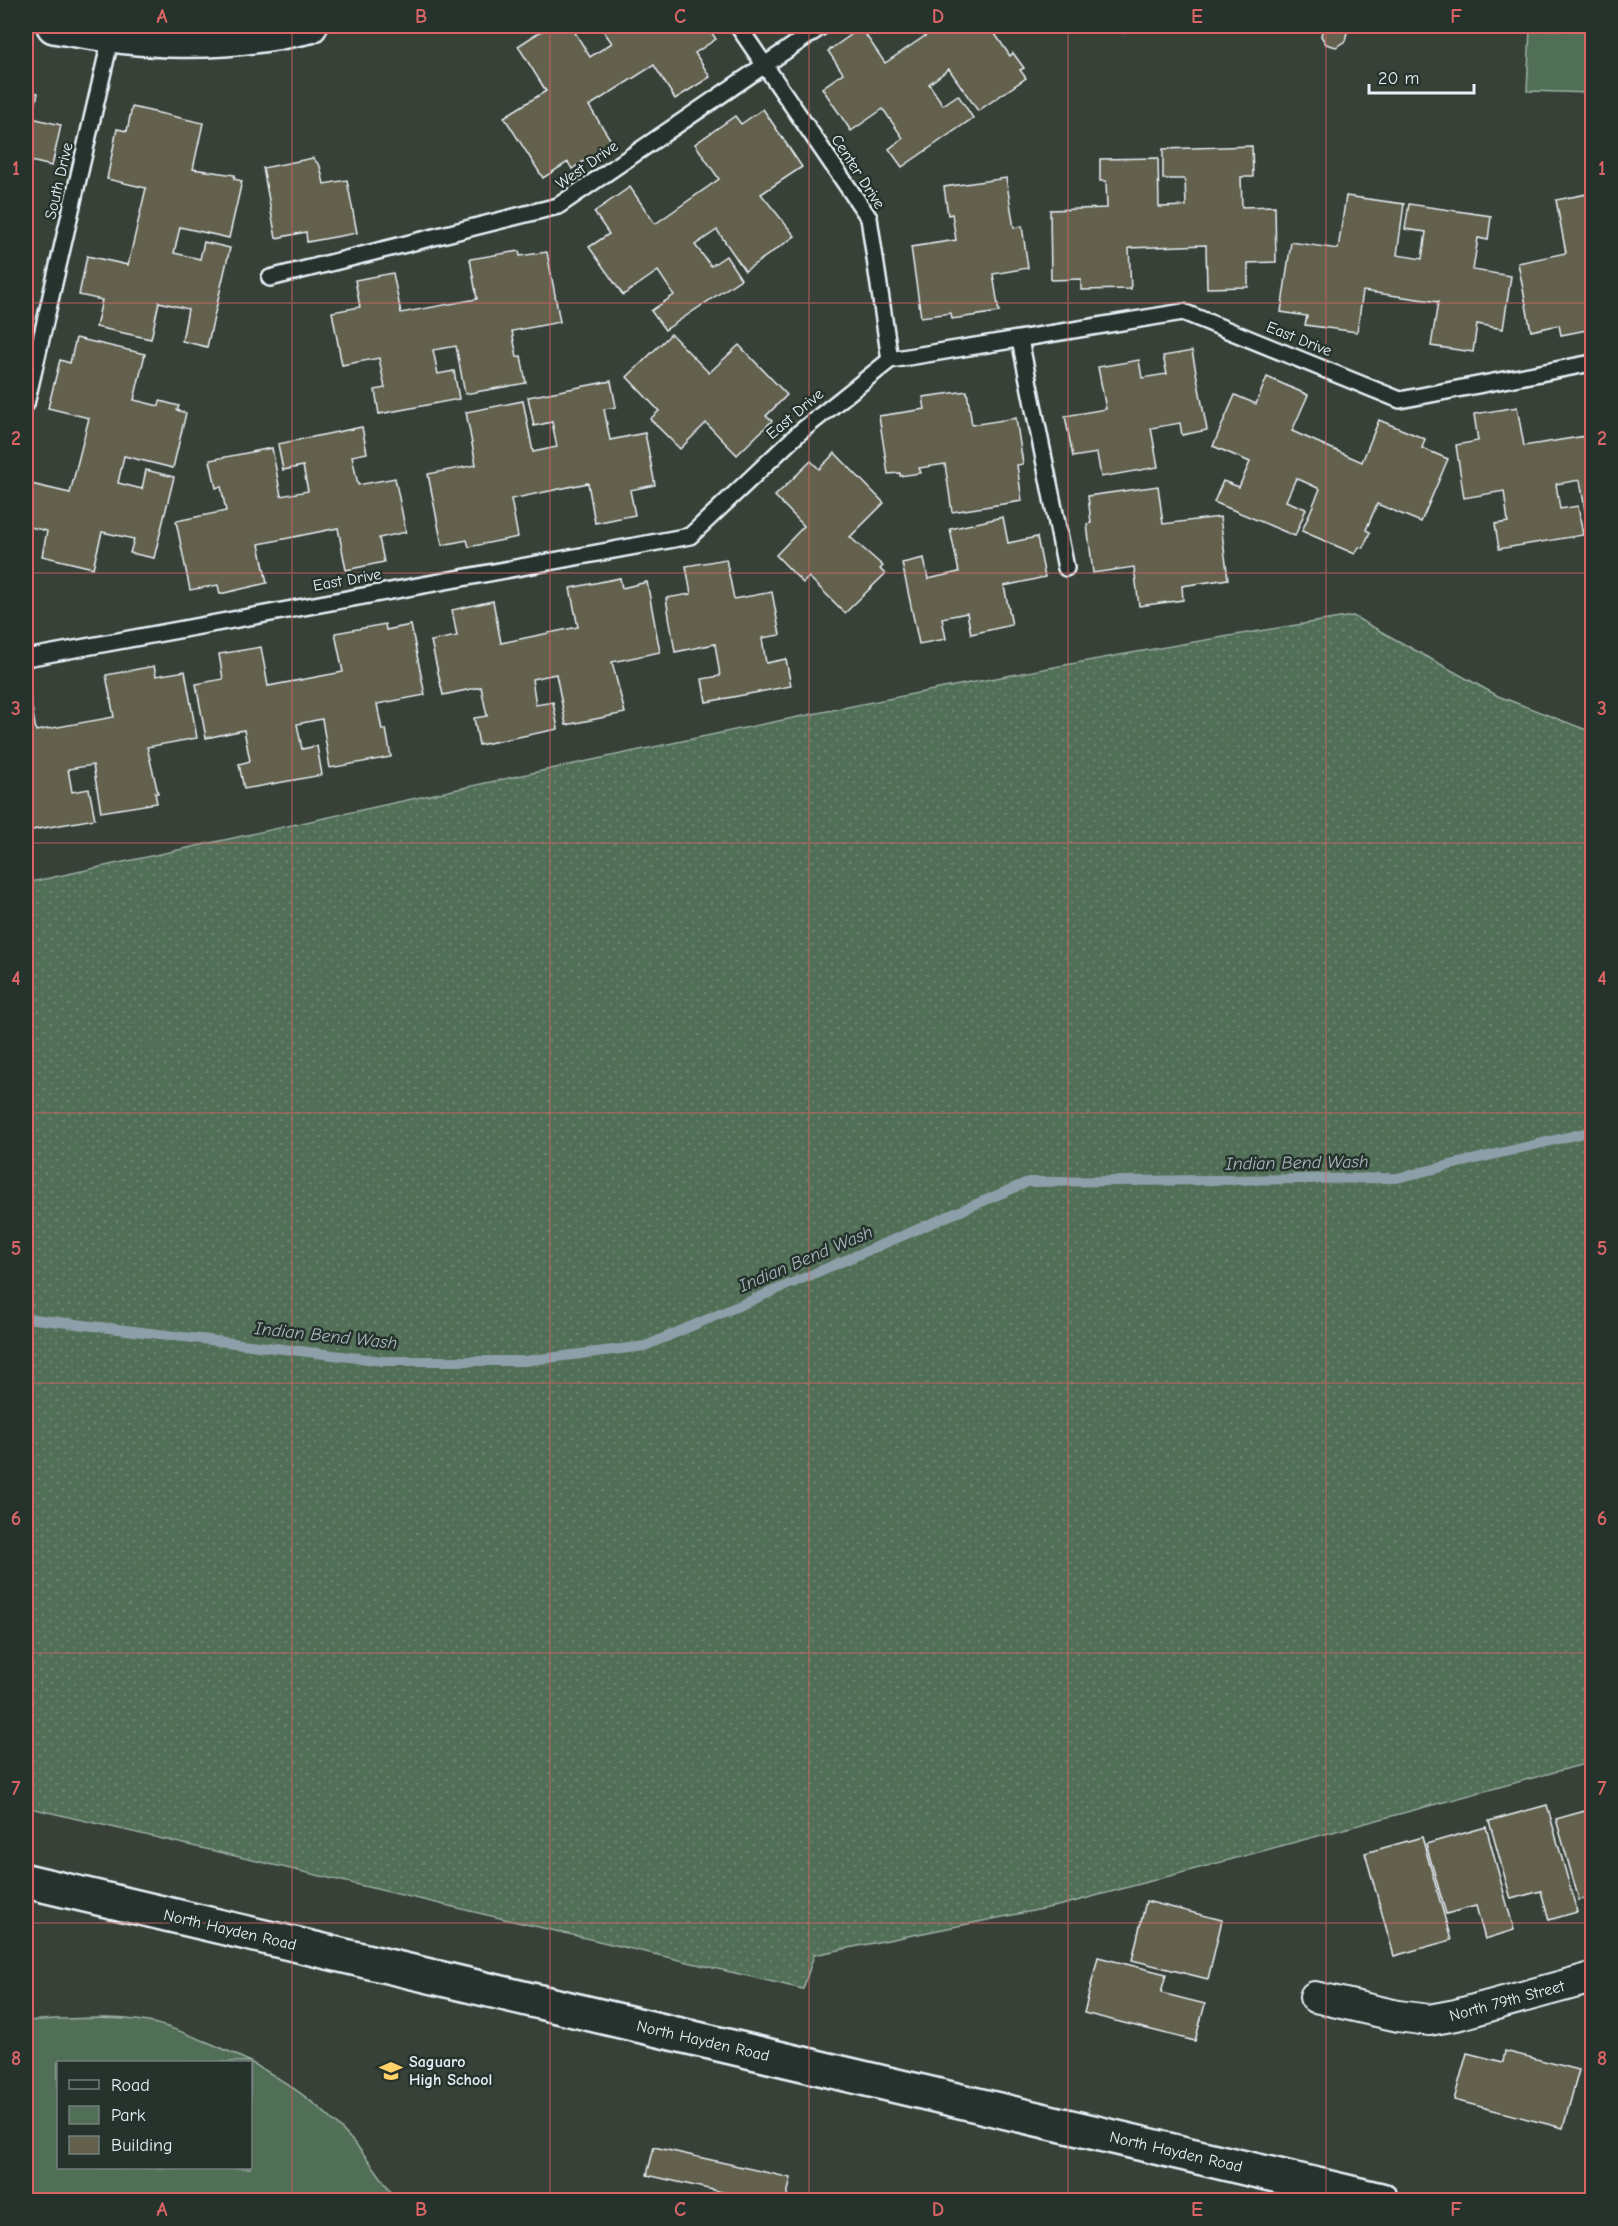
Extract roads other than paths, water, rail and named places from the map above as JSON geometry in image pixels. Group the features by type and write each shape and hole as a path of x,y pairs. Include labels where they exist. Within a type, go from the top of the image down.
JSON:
{"main road":[{"path":"54,26 111,37 200,42 262,37 310,26"},
{"name":"North Hayden Road","path":"26,1881 1381,2200"}],"street":[{"name":"North 79th Street","path":"1315,1997 1398,2016 1429,2020 1456,2015 1593,1978"}],"lane":[{"name":"Center Drive","path":"738,26 869,218 890,360"},
{"name":"West Drive","path":"270,278 558,206 822,26"},
{"name":"South Drive","path":"26,404 111,37"},
{"name":"East Drive","path":"26,658 690,536 800,432 890,360 1183,312 1400,400 1593,363"},
{"path":"1020,340 1066,568"}],"waterway":[{"name":"Indian Bend Wash","path":"26,1318 383,1361 524,1361 645,1346 1028,1182 1397,1178 1592,1131"}],"place":[{"name":"Saguaro High School","path":"391,2071"}]}
